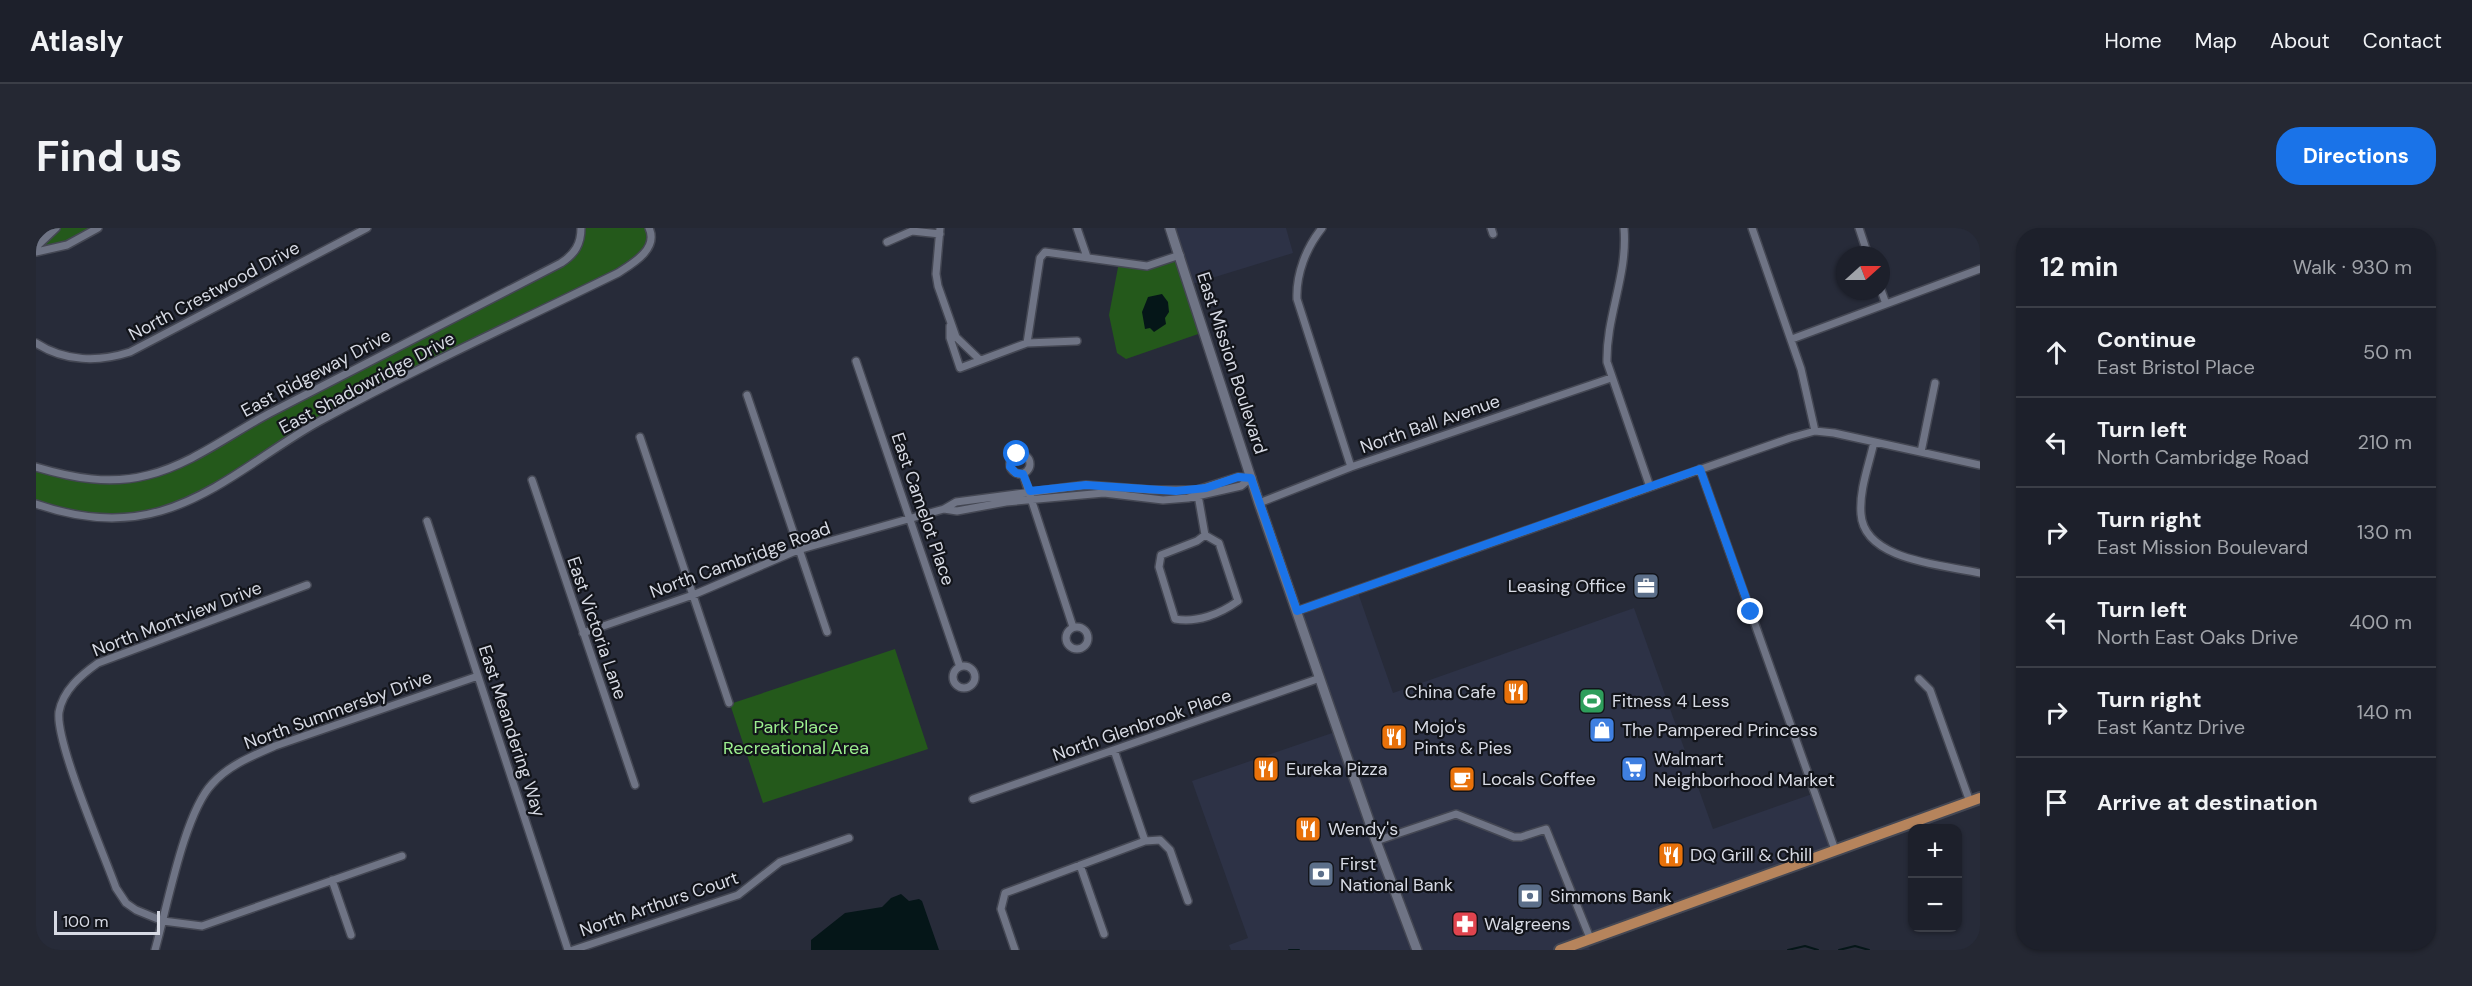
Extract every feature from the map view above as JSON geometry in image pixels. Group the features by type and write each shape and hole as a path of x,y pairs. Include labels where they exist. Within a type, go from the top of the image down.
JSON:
{"main road":[{"name":"East Mission Boulevard","path":"1170,228 1259,503 1376,841 1417,950"},
{"path":"1560,950 1975,800"}],"street":[{"path":"36,247 56,228"},
{"path":"36,252 67,245 98,228"},
{"name":"North Crestwood Drive","path":"36,344 54,353 80,359 106,358 130,352 367,228"},
{"name":"East Shadowridge Drive","path":"36,504 88,517 120,518 160,511 196,498 319,422 618,273 642,256 649,246 651,233 649,228"},
{"path":"1077,228 1087,257"},
{"path":"1322,228 1302,265 1296,282 1297,299 1351,467"},
{"path":"1624,228 1623,272 1606,345 1607,362 1650,487"},
{"path":"1752,228 1792,339 1806,386 1815,431"},
{"path":"1858,228 1865,246"},
{"name":"East Ridgeway Drive","path":"36,467 90,480 120,480 149,475 182,463 260,418 561,263 575,252 582,229"},
{"path":"887,242 912,231 940,231 936,274 950,326 956,337 980,360"},
{"path":"1027,343 1041,254 1049,251 1147,266 1179,255"},
{"path":"1792,339 1980,269"},
{"path":"1885,300 1886,304"},
{"path":"950,326 950,338 960,368 1027,343 1077,340"},
{"name":"East Camelot Place","path":"856,361 960,668"},
{"name":"North Ball Avenue","path":"1259,503 1351,467 1611,378"},
{"path":"1922,452 1935,383"},
{"path":"747,395 827,632"},
{"path":"1297,611 1700,469 1815,431 1980,465"},
{"path":"640,437 729,703"},
{"path":"1874,442 1861,497 1861,516 1868,535 1893,554 1980,573"},
{"path":"1700,469 1835,850"},
{"path":"1023,474 1073,627"},
{"name":"North Cambridge Road","path":"944,509 957,511 1104,493 1163,500 1198,493 1238,477 1251,478"},
{"name":"East Victoria Lane","path":"531,480 635,785"},
{"name":"North Cambridge Road","path":"583,633 693,595 798,550 944,509 956,502 1086,485 1198,493"},
{"path":"1198,493 1205,535"},
{"name":"East Meandering Way","path":"427,521 568,950"},
{"path":"1205,535 1219,543 1238,601 1227,610 1190,622 1175,619 1159,567 1161,555 1197,541 1205,535"},
{"name":"North Montview Drive","path":"163,921 136,910 126,903 116,888 66,749 59,713 66,694 80,676 98,663 308,585"},
{"name":"North Summersby Drive","path":"155,950 191,821 212,784 228,770 246,758 275,746 478,676"},
{"name":"North Glenbrook Place","path":"973,799 1320,678"},
{"path":"1919,679 1930,690 1975,800"},
{"path":"1114,750 1145,841"},
{"path":"1376,841 1449,814 1462,815 1514,837 1546,829 1590,938"},
{"name":"North Arthurs Court","path":"573,950 738,895 780,862 849,838"},
{"path":"1015,950 1001,909 1002,898 1010,889 1145,841 1160,840 1170,850 1188,902"},
{"path":"163,921 202,926 402,856"},
{"path":"1080,865 1104,934"},
{"path":"332,880 351,934"}],"shaded area":[{"path":"1170,228 1286,228 1293,253 1189,285"},
{"path":"1162,294 1168,302 1169,312 1165,318 1166,324 1154,332 1150,328 1145,329 1142,312 1148,297"},
{"path":"1357,590 1393,693 1634,608 1713,829 1815,793 1835,850 1587,940 1590,950 1231,950 1229,945 1248,938 1192,781 1338,731 1297,611"},
{"path":"901,894 909,901 919,899 922,901 939,950 811,950 811,940 845,913 882,907 891,898"}],"green space":[{"path":"56,228 98,228 67,245 36,252"},
{"path":"581,228 649,228 649,246 632,264 319,422 196,498 160,511 120,518 88,517 36,504 36,467 59,474 120,480 182,463 561,263 575,252"},
{"path":"1180,255 1204,332 1126,359 1117,353 1109,315 1119,262 1147,266"},
{"name":"Park Place Recreational Area","path":"895,649 928,749 763,803 730,704"}],"waterway":[{"path":"1788,950 1805,946 1818,950"},
{"path":"1839,950 1855,946 1869,950"},
{"path":"1289,950 1299,950"}],"place":[{"name":"Leasing Office","path":"1646,586"},
{"name":"China Cafe","path":"1516,692"},
{"name":"Fitness 4 Less","path":"1592,701"},
{"name":"The Pampered Princess","path":"1602,730"},
{"name":"Mojo's Pints & Pies","path":"1394,737"},
{"name":"Eureka Pizza","path":"1266,769"},
{"name":"Walmart Neighborhood Market","path":"1634,769"},
{"name":"Locals Coffee","path":"1462,779"},
{"name":"Wendy's","path":"1308,829"},
{"name":"DQ Grill & Chill","path":"1671,855"},
{"name":"First National Bank","path":"1321,874"},
{"name":"Simmons Bank","path":"1530,896"},
{"name":"Walgreens","path":"1465,924"}],"route":[{"path":"1017,454 1013,456 1010,467 1012,471 1023,474 1030,491 1086,485 1112,485 1150,490 1197,490 1238,477 1251,478 1297,611 1700,469 1751,612"}]}
